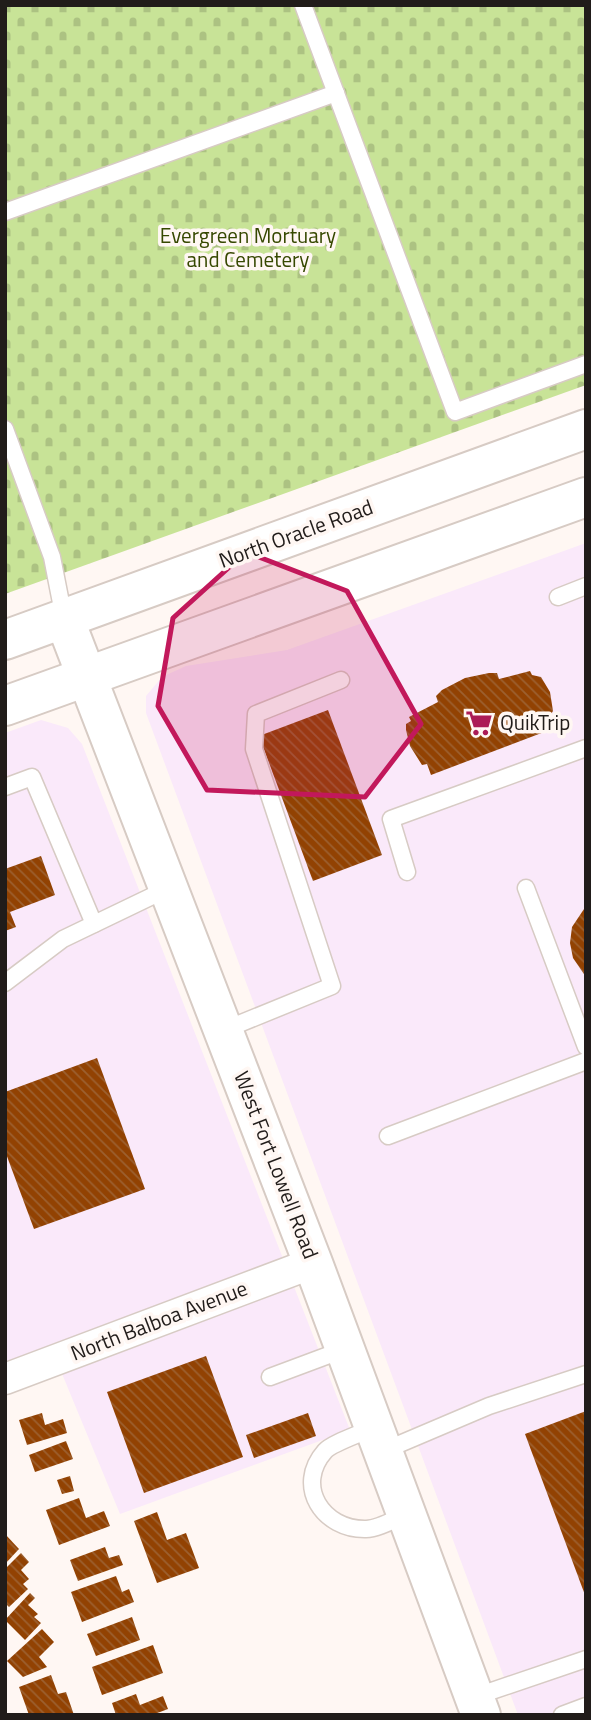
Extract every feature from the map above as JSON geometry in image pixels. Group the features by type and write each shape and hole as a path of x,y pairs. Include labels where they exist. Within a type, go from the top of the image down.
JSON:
{"main road":[{"name":"North Oracle Road","path":"5,640 586,429"},
{"path":"5,706 586,497"},
{"name":"West Fort Lowell Road","path":"64,618 313,1263 477,1706"}],"street":[{"name":"North Balboa Avenue","path":"5,1379 313,1263"}],"lane":[{"path":"303,5 455,412 586,364"},
{"path":"5,212 336,93"},
{"path":"5,429 52,557 64,618"},
{"path":"558,597 586,586"},
{"path":"224,1030 332,986 254,749 256,714 341,680"},
{"path":"407,872 391,819 586,748"},
{"path":"5,787 32,777 94,924"},
{"path":"5,983 63,939 169,888"},
{"path":"526,888 586,1047"},
{"path":"388,1136 586,1061"},
{"path":"270,1377 345,1349"},
{"path":"407,1514 368,1529 337,1525 318,1508 312,1479 325,1450 378,1439 586,1374"},
{"path":"477,1706 586,1659"},
{"path":"562,1715 586,1706"}],"highlighted area":[{"path":"246,552 347,591 421,724 365,797 207,790 158,706 173,618"}],"shaded area":[{"path":"586,543 586,1715 518,1715 146,713 146,696 162,677 186,666 287,650"},
{"path":"41,720 68,728 82,744 350,1430 120,1514 53,1352 5,1371 5,733"}],"green space":[{"name":"Evergreen Mortuary and Cemetery","path":"5,5 586,5 586,385 5,594"}],"building":[{"name":"QuikTrip","path":"530,671 532,675 541,677 550,692 553,711 548,719 552,729 431,775 427,764 422,765 410,746 406,730 406,724 411,721 409,717 438,702 436,696 442,690 465,678 497,673 499,679"},
{"path":"328,710 382,855 313,881 259,736"},
{"path":"41,856 55,895 10,912 16,927 5,931 5,869"},
{"path":"586,906 586,977 573,958 570,943 572,927"},
{"path":"97,1058 145,1189 34,1229 5,1151 5,1092"},
{"path":"206,1356 243,1457 144,1493 107,1392"},
{"path":"586,1411 586,1595 585,1595 525,1434"},
{"path":"42,1413 45,1425 63,1419 67,1433 27,1445 19,1420"},
{"path":"308,1413 316,1436 254,1458 246,1435"},
{"path":"66,1441 73,1459 35,1472 29,1455"},
{"path":"70,1476 74,1491 62,1494 57,1480"},
{"path":"79,1498 86,1518 104,1511 110,1526 59,1545 46,1510"},
{"path":"157,1512 167,1540 186,1533 199,1568 157,1583 134,1521"},
{"path":"5,1534 19,1549 5,1564"},
{"path":"105,1547 109,1558 119,1555 123,1565 78,1581 70,1560"},
{"path":"21,1553 29,1562 21,1570 29,1579 23,1584 28,1589 9,1607 5,1603 5,1569"},
{"path":"116,1576 122,1592 129,1589 134,1602 82,1622 71,1592"},
{"path":"30,1593 35,1598 28,1605 38,1614 34,1617 41,1623 25,1640 5,1620"},
{"path":"132,1617 140,1640 96,1656 87,1634"},
{"path":"42,1629 54,1642 39,1657 47,1667 23,1677 7,1661"},
{"path":"153,1645 163,1673 102,1695 92,1667"},
{"path":"51,1675 58,1694 66,1692 74,1715 29,1715 19,1687"},
{"path":"136,1694 140,1705 163,1696 168,1709 152,1715 116,1715 112,1703"}],"place":[{"name":"QuikTrip","path":"479,723"}]}
